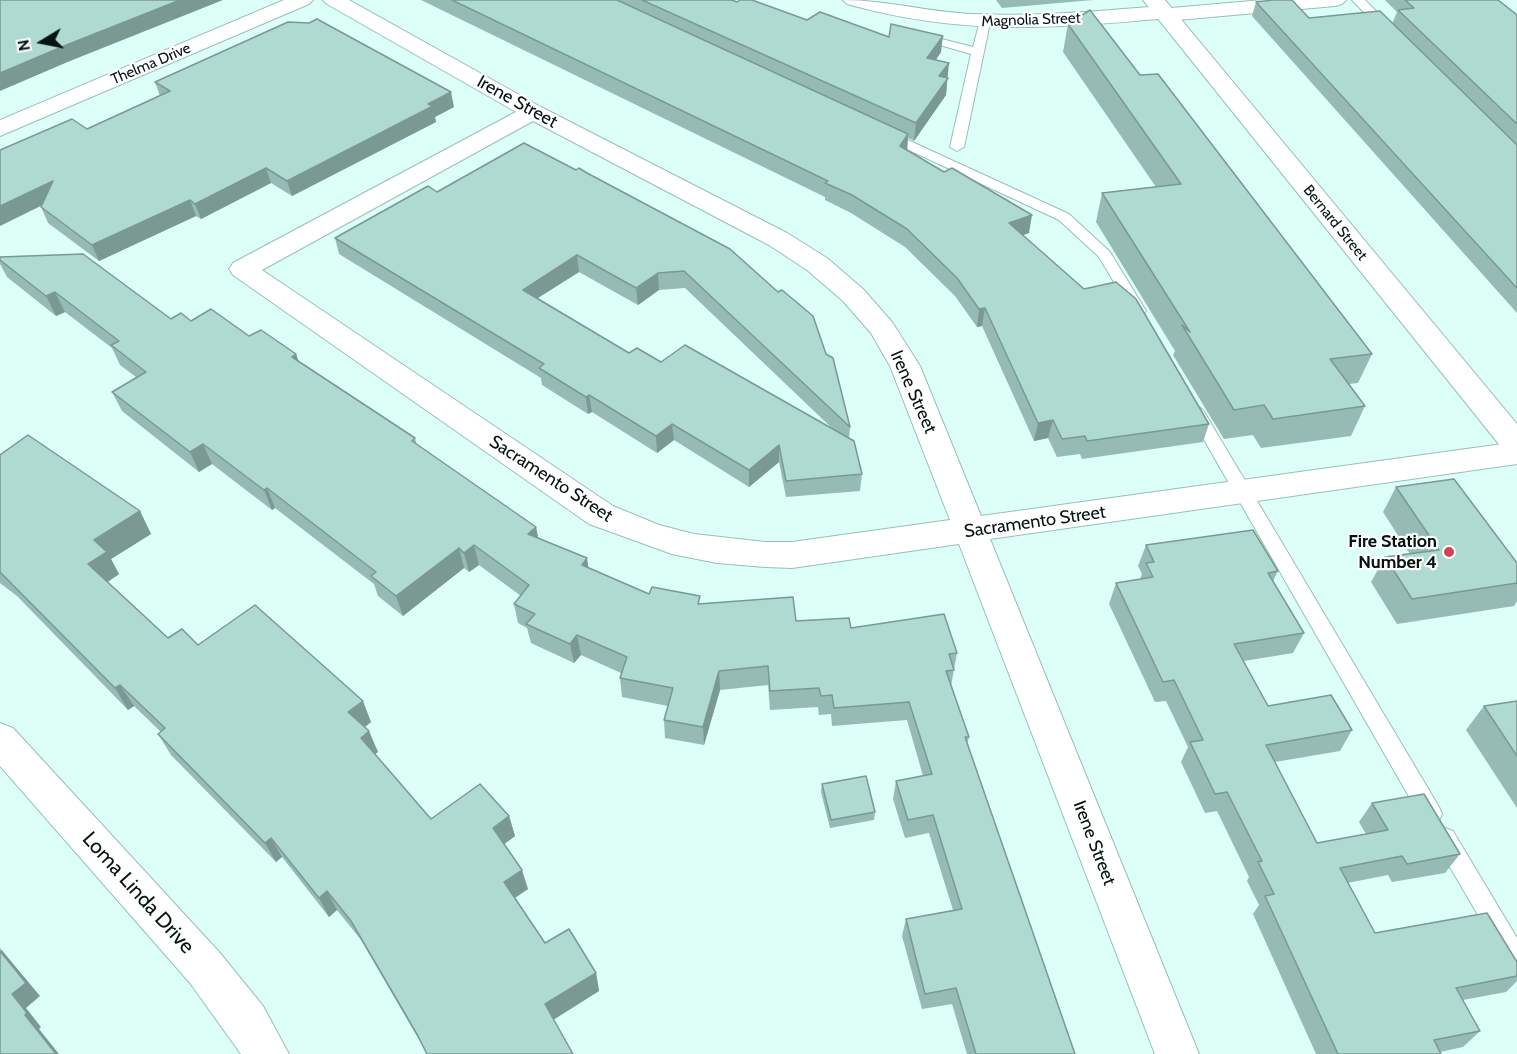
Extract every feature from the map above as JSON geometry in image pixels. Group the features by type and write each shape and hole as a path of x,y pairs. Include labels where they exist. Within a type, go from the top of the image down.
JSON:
{"street":[{"name":"Thelma Drive","path":"0,129 302,0"},
{"name":"Irene Street","path":"334,0 533,112 778,239 817,264 854,295 882,328 905,366 1177,1054"},
{"name":"Magnolia Street","path":"854,0 935,19 984,23 1032,23 1161,9 1335,0"},
{"name":"Bernard Street","path":"1161,9 1517,445"},
{"name":"Sacramento Street","path":"533,112 243,269 600,515 641,533 687,547 738,555 792,555 1517,453"},
{"name":"Loma Linda Drive","path":"0,738 205,968 247,1022 267,1054"}],"lane":[{"path":"1358,0 1400,41"},
{"path":"957,147 984,23"},
{"path":"904,34 978,52"},
{"path":"874,128 1064,216 1105,255 1147,327"},
{"path":"1189,399 1517,960"}],"building":[{"path":"0,0 180,0 0,73"},
{"path":"452,0 617,0 908,134 900,146 944,172 952,168 1032,215 1009,223 1084,289 1116,282 1136,299 1209,424 1087,441 1085,436 1062,439 1053,420 1038,423 985,308 979,309 957,278 907,229 852,195 825,183 828,181"},
{"path":"642,0 732,0 737,2 752,0 807,20 820,12 889,37 891,24 943,36 927,58 949,63 939,76 948,78 916,123"},
{"path":"1292,0 1309,18 1380,11 1517,145 1517,288 1256,2"},
{"path":"1405,0 1498,0 1517,15 1517,124 1398,10 1414,8"},
{"path":"1090,10 1140,75 1158,74 1372,354 1330,359 1365,406 1273,419 1264,405 1234,410 1182,325 1190,332 1102,193 1181,184 1068,24"},
{"path":"317,19 451,92 428,104 433,106 287,181 266,168 195,204 190,200 92,245 41,207 53,181 0,206 0,150 72,119 87,129 170,91 155,82 288,22 309,23"},
{"path":"524,143 576,170 579,168 730,249 778,292 782,290 813,316 826,354 833,358 850,427 684,271 658,273 636,288 577,255 523,290 629,353 637,348 661,362 685,345 854,441 862,474 786,481 779,445 749,470 672,424 656,436 589,395 586,397 539,368 544,364 335,238 428,186 437,192"},
{"path":"83,254 171,319 181,313 191,321 211,309 249,336 261,330 296,354 292,357 415,438 412,441 536,527 528,534 587,558 582,565 649,594 652,587 700,596 698,604 793,597 796,621 849,618 851,628 944,614 957,653 949,654 954,670 946,671 969,737 965,737 1075,1054 976,1054 956,988 925,994 906,919 962,909 933,815 908,820 896,781 932,774 909,702 834,708 832,695 821,696 819,688 770,691 768,666 719,671 703,727 664,720 673,688 620,678 627,657 577,635 570,644 526,624 535,614 514,604 529,585 474,545 464,553 459,548 396,596 371,576 376,572 267,488 264,490 203,444 190,452 112,392 146,372 111,345 119,341 55,292 46,296 0,260 0,257"},
{"path":"28,435 140,511 94,540 107,552 88,564 168,638 182,629 198,645 255,605 363,701 348,712 369,731 361,738 431,819 480,784 509,816 493,828 522,870 504,882 545,943 569,929 596,973 545,1004 573,1054 427,1054 351,921 327,891 319,898 271,838 265,843 158,734 165,728 120,685 115,688 0,572 0,455"},
{"path":"1454,479 1517,563 1517,583 1412,599 1385,557 1439,550 1396,487"},
{"path":"1253,530 1278,571 1268,573 1304,633 1234,644 1268,706 1331,695 1352,730 1266,745 1317,843 1388,830 1372,803 1424,794 1460,854 1407,864 1402,856 1340,868 1375,933 1487,913 1517,962 1517,976 1456,988 1480,1031 1434,1040 1441,1054 1338,1054 1265,896 1274,894 1258,862 1262,861 1227,792 1215,794 1190,742 1203,740 1174,680 1163,682 1116,583 1153,577 1146,563 1154,562 1146,545"},
{"path":"1517,701 1517,756 1484,706"},
{"path":"866,776 875,812 831,820 822,784"},
{"path":"0,951 26,983 12,994 27,1013 25,1015 56,1054 0,1054"}],"place":[{"name":"Fire Station Number 4","path":"1449,552"}]}
